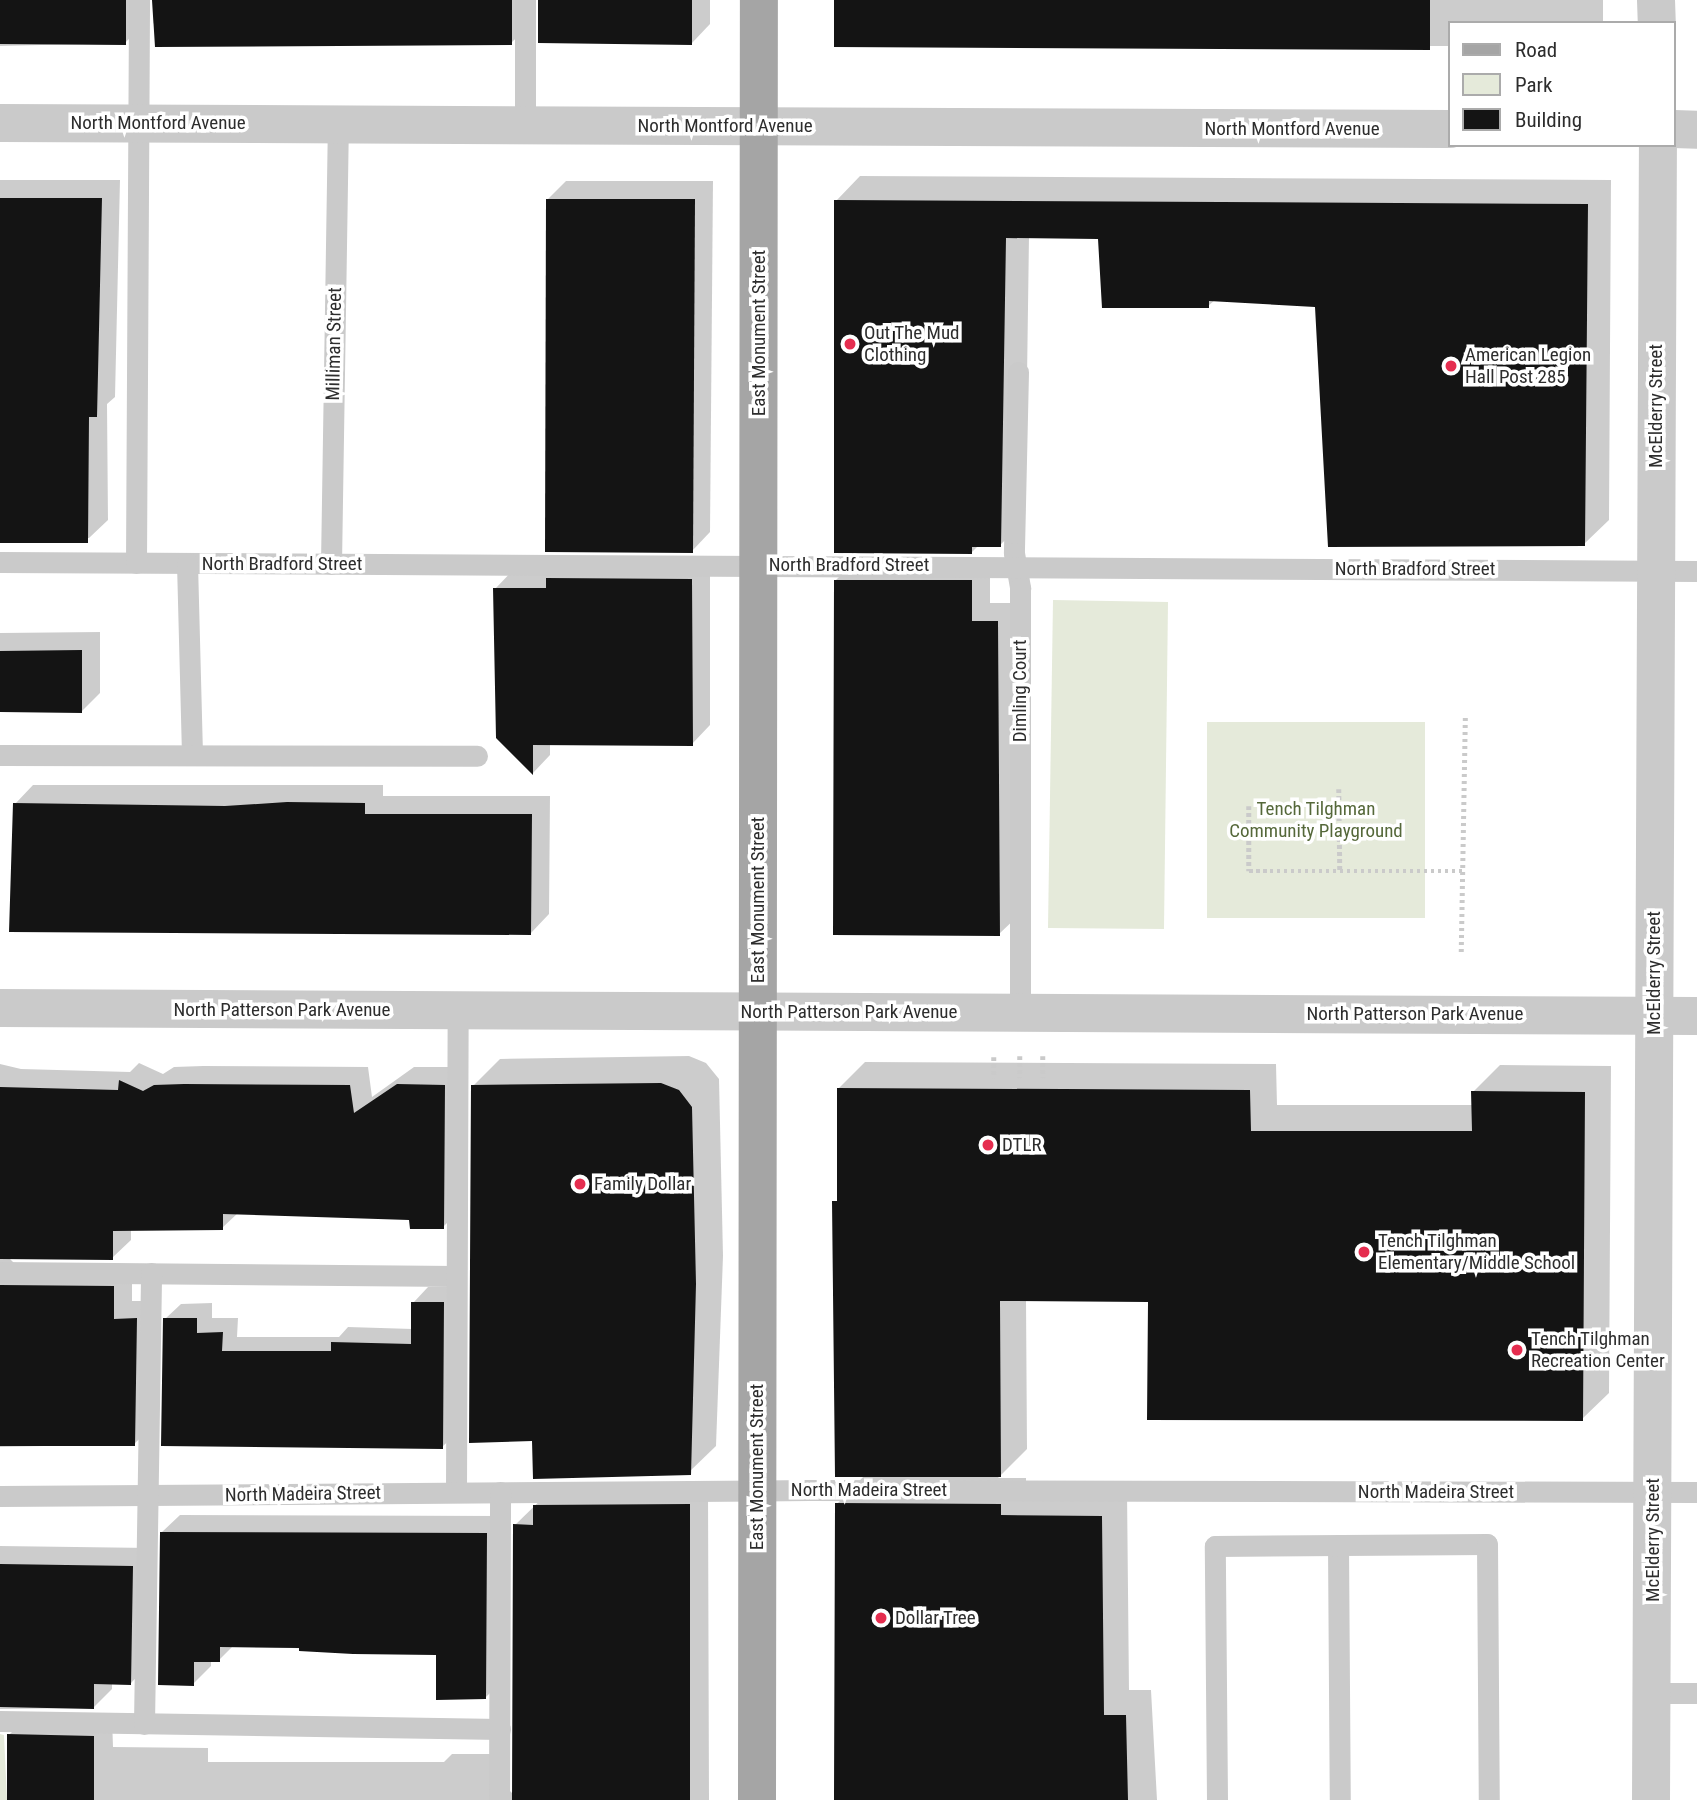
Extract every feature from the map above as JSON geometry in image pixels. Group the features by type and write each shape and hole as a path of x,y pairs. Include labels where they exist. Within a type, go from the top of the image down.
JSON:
{"main road":[{"name":"East Monument Street","path":"757,1800 759,0"}],"street":[{"path":"1656,0 1657,21"},
{"name":"North Montford Avenue","path":"0,122 1448,129"},
{"path":"1676,129 1697,130"},
{"name":"McElderry Street","path":"1651,1800 1658,147"},
{"name":"North Patterson Park Avenue","path":"0,1008 1697,1016"}],"lane":[{"path":"136,563 139,0"},
{"path":"525,0 525,125"},
{"name":"Milliman Street","path":"331,564 338,124"},
{"name":"Dimling Court","path":"1018,372 1014,567 1020,588 1020,1012"},
{"name":"North Bradford Street","path":"0,562 1697,571"},
{"path":"187,563 192,755"},
{"path":"0,755 477,755"},
{"path":"456,1492 458,1011"},
{"path":"0,1272 456,1276"},
{"path":"144,1724 151,1273"},
{"name":"North Madeira Street","path":"0,1496 757,1490 1697,1492"},
{"path":"499,1800 500,1492"},
{"path":"1217,1800 1215,1546 1487,1544 1489,1800"},
{"path":"1338,1545 1340,1800"},
{"path":"1652,1693 1697,1693"},
{"path":"0,1721 499,1729"}],"path":[{"path":"1461,952 1465,716"},
{"path":"1339,789 1340,871"},
{"path":"1249,806 1249,872 1462,871"},
{"path":"994,1052 994,1078"},
{"path":"1020,1052 1020,1078"},
{"path":"1043,1052 1043,1078"}],"green space":[{"path":"1053,600 1168,602 1164,929 1048,928"},
{"name":"Tench Tilghman Community Playground","path":"1207,722 1425,722 1425,918 1207,918"},
{"path":"0,1734 4,1735 7,1800 0,1800"}],"building":[{"path":"0,0 126,0 126,45 0,44"},
{"path":"152,0 512,0 512,45 155,47"},
{"path":"538,0 692,0 692,45 538,43"},
{"path":"834,0 1430,0 1430,50 834,47"},
{"path":"0,198 102,198 97,417 89,417 88,543 0,543"},
{"path":"546,199 695,199 693,553 545,552"},
{"path":"834,200 1588,204 1585,546 1328,547 1315,307 1209,301 1209,308 1102,308 1098,239 1006,238 1001,547 972,547 972,554 834,553"},
{"path":"546,578 692,579 693,746 533,745 533,775 496,738 493,588 546,588"},
{"path":"834,580 972,580 972,621 998,621 1000,936 833,935"},
{"path":"82,650 82,713 0,712 0,651"},
{"path":"287,802 365,803 365,814 532,814 531,935 9,932 13,803 225,806"},
{"path":"119,1080 143,1091 154,1085 184,1084 350,1085 354,1113 397,1084 445,1085 444,1229 410,1229 409,1220 223,1214 223,1230 113,1231 113,1260 0,1259 0,1087 118,1090"},
{"path":"661,1083 679,1090 692,1107 696,1284 691,1475 533,1479 532,1441 469,1443 471,1085"},
{"path":"837,1088 1250,1090 1251,1131 1472,1131 1471,1091 1585,1092 1583,1421 1147,1420 1148,1302 1000,1301 1001,1477 835,1477 832,1201 837,1201"},
{"path":"0,1285 114,1286 114,1319 137,1318 135,1446 0,1446"},
{"path":"411,1302 444,1302 443,1449 161,1446 163,1318 197,1318 197,1333 223,1332 222,1351 331,1351 331,1342 411,1344"},
{"path":"835,1503 1001,1504 1001,1515 1102,1516 1104,1715 1126,1715 1128,1800 834,1800"},
{"path":"690,1504 690,1800 512,1800 513,1524 533,1525 533,1505"},
{"path":"160,1532 487,1533 486,1699 436,1700 436,1655 353,1654 299,1651 299,1648 220,1647 220,1662 194,1662 194,1686 158,1685"},
{"path":"0,1564 133,1566 131,1685 94,1684 94,1709 0,1707"},
{"path":"7,1734 94,1736 94,1800 7,1800"}],"place":[{"name":"Out The Mud Clothing","path":"850,344"},
{"name":"American Legion Hall Post 285","path":"1451,366"},
{"name":"DTLR","path":"988,1145"},
{"name":"Family Dollar","path":"580,1184"},
{"name":"Tench Tilghman Elementary/Middle School","path":"1364,1252"},
{"name":"Tench Tilghman Recreation Center","path":"1517,1350"},
{"name":"Dollar Tree","path":"881,1618"}]}
